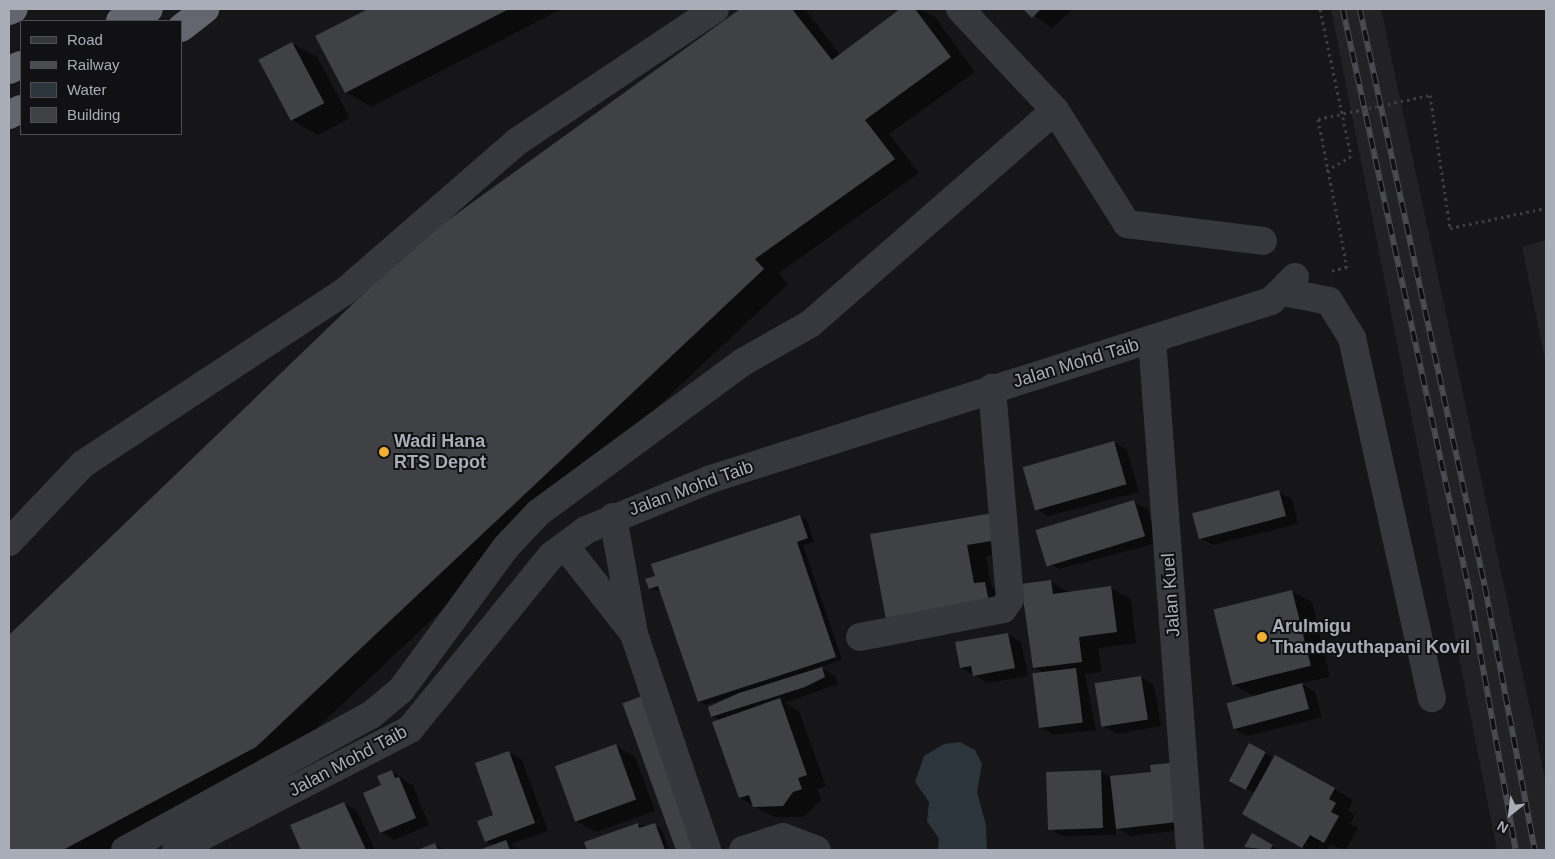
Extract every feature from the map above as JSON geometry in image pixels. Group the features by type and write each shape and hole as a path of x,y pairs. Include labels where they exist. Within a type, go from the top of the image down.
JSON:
{"highway":[{"path":"9,12 14,9"},
{"path":"122,20 149,9"},
{"path":"182,27 205,9"}],"street":[{"path":"9,542 83,464 344,292 518,141 715,9"},
{"path":"960,9 1055,110 1127,224 1263,240"},
{"path":"125,850 371,714 394,696 506,548 538,513 743,362 810,324 1055,110"},
{"path":"1290,285 1328,301 1352,338 1432,698"},
{"name":"Jalan Mohd Taib","path":"176,850 410,729 551,556 613,517 711,479 992,388 1271,301 1290,285"},
{"name":"Jalan Kuel","path":"1152,339 1190,850"},
{"path":"860,637 1003,609 1010,599 992,388"},
{"path":"613,517 634,634 707,850"},
{"path":"565,546 634,634"},
{"path":"743,850 784,837 817,850"}],"path":[{"path":"1320,9 1351,156 1326,171"},
{"path":"1290,285 1347,267 1326,171 1318,119 1430,95 1450,228 1546,208"}],"shaded area":[{"path":"1331,9 1381,9 1546,783 1546,850 1497,850"},
{"path":"1546,240 1546,365 1522,247"}],"water":[{"path":"960,742 975,750 982,764 977,792 986,825 987,850 938,850 939,839 927,821 929,802 915,782 924,756 944,744"}],"building":[{"path":"368,9 509,9 345,93 315,36"},
{"name":"Wadi Hana RTS Depot","path":"740,9 792,9 832,60 900,9 915,9 951,57 865,120 895,159 755,259 764,269 256,747 63,850 9,850 9,635 415,244"},
{"path":"1023,9 1041,9 1032,18"},
{"path":"292,42 324,103 291,121 258,60"},
{"path":"1114,441 1126,484 1035,510 1023,467"},
{"path":"1279,490 1286,516 1199,539 1192,513"},
{"path":"1134,500 1145,536 1047,566 1036,530"},
{"path":"993,513 997,540 967,545 974,583 985,582 989,602 886,620 870,534"},
{"path":"800,515 808,538 797,542 836,657 698,702 658,586 649,589 645,579 655,576 651,564"},
{"path":"1051,580 1053,594 1111,586 1117,632 1079,637 1082,662 1033,668 1021,584"},
{"name":"Arulmigu Thandayuthapani Kovil","path":"1292,590 1311,666 1232,685 1213,610"},
{"path":"1008,633 1015,668 973,676 971,666 960,668 955,642"},
{"path":"822,667 825,677 805,687 711,717 708,707 739,693"},
{"path":"1076,668 1083,723 1039,728 1032,673"},
{"path":"1141,676 1148,719 1101,727 1095,683"},
{"name":"Arulmigu Thandayuthapani Kovil","path":"1302,683 1309,709 1234,729 1227,703"},
{"path":"645,695 701,849 676,850 622,703"},
{"path":"780,698 807,775 798,778 802,789 793,792 783,806 753,807 749,795 739,798 712,722"},
{"path":"1249,743 1266,752 1246,790 1229,781"},
{"path":"616,744 636,799 575,822 555,766"},
{"path":"509,751 535,823 485,842 477,821 493,815 475,763"},
{"path":"1275,755 1335,788 1329,799 1336,803 1331,812 1339,816 1324,843 1310,835 1302,848 1242,814"},
{"path":"1170,763 1177,822 1116,829 1110,776 1151,772 1150,765"},
{"path":"392,770 395,778 399,777 416,818 380,833 363,793 381,785 377,776"},
{"path":"1101,770 1103,828 1048,830 1046,772"},
{"path":"344,802 366,850 301,850 290,825"},
{"path":"638,823 639,828 655,823 665,850 587,850 584,842"},
{"path":"1252,833 1273,845 1270,850 1244,847"},
{"path":"506,840 510,850 479,850"},
{"path":"435,843 438,850 417,850"}],"railway":[{"path":"1343,9 1469,589 1516,850"},
{"path":"1360,9 1485,586 1535,850"}],"place":[{"name":"Wadi Hana RTS Depot","path":"384,452"},
{"name":"Arulmigu Thandayuthapani Kovil","path":"1262,637"}]}
